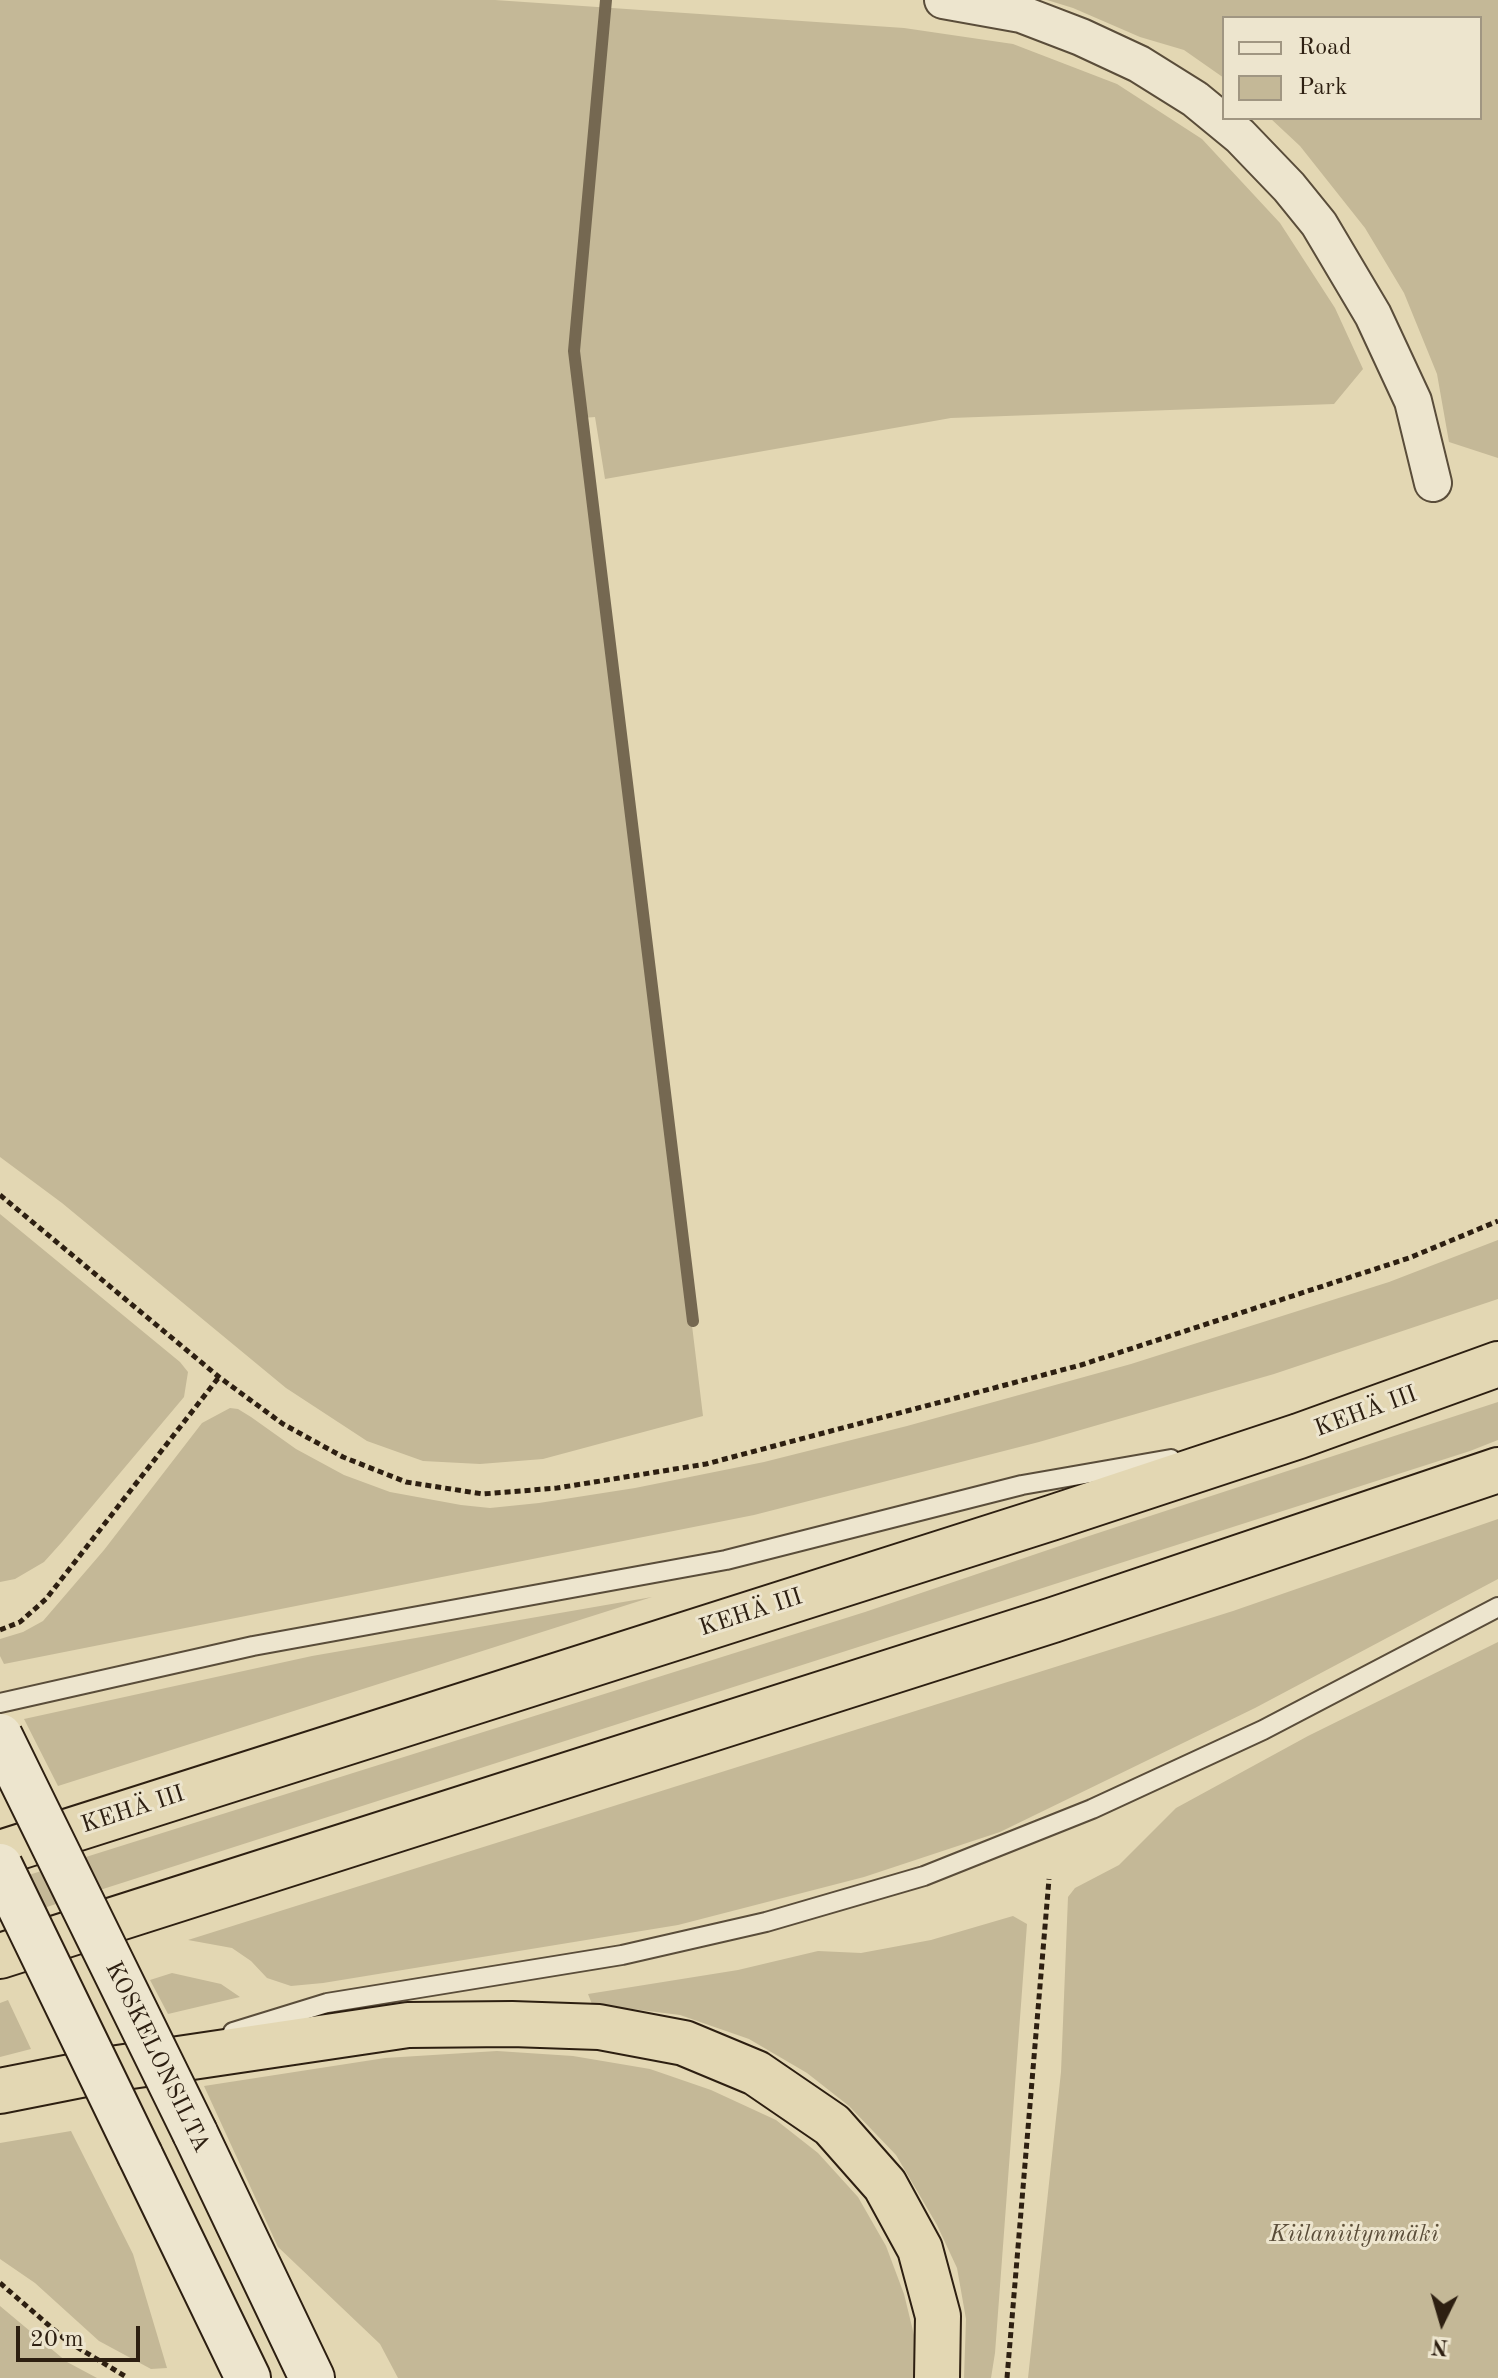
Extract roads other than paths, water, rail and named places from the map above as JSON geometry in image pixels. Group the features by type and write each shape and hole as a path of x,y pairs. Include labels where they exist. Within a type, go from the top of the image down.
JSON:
{"highway":[{"name":"KEHÄ III","path":"0,1853 1020,1528 1299,1436 1498,1364"},
{"path":"0,1956 1053,1620 1498,1470"},
{"path":"0,2091 111,2069 408,2025 599,2027 684,2043 756,2073 832,2125 885,2185 920,2249 938,2316 937,2378"}],"main road":[{"name":"KOSKELONSILTA","path":"0,1736 312,2378"},
{"path":"0,1866 248,2378"}],"street":[{"path":"943,0 1021,14 1081,37 1139,64 1195,99 1240,136 1319,224 1373,315 1413,401 1433,483"}],"lane":[{"path":"0,1703 253,1646 726,1560 1022,1485 1299,1436"},
{"path":"111,2069 327,2003 622,1955 766,1922 924,1876 1092,1809 1263,1730 1498,1607"}],"waterway":[{"path":"606,0 574,351 693,1321"}],"park label":[{"name":"Kiilaniitynmäki","path":"1354,2235"}]}
